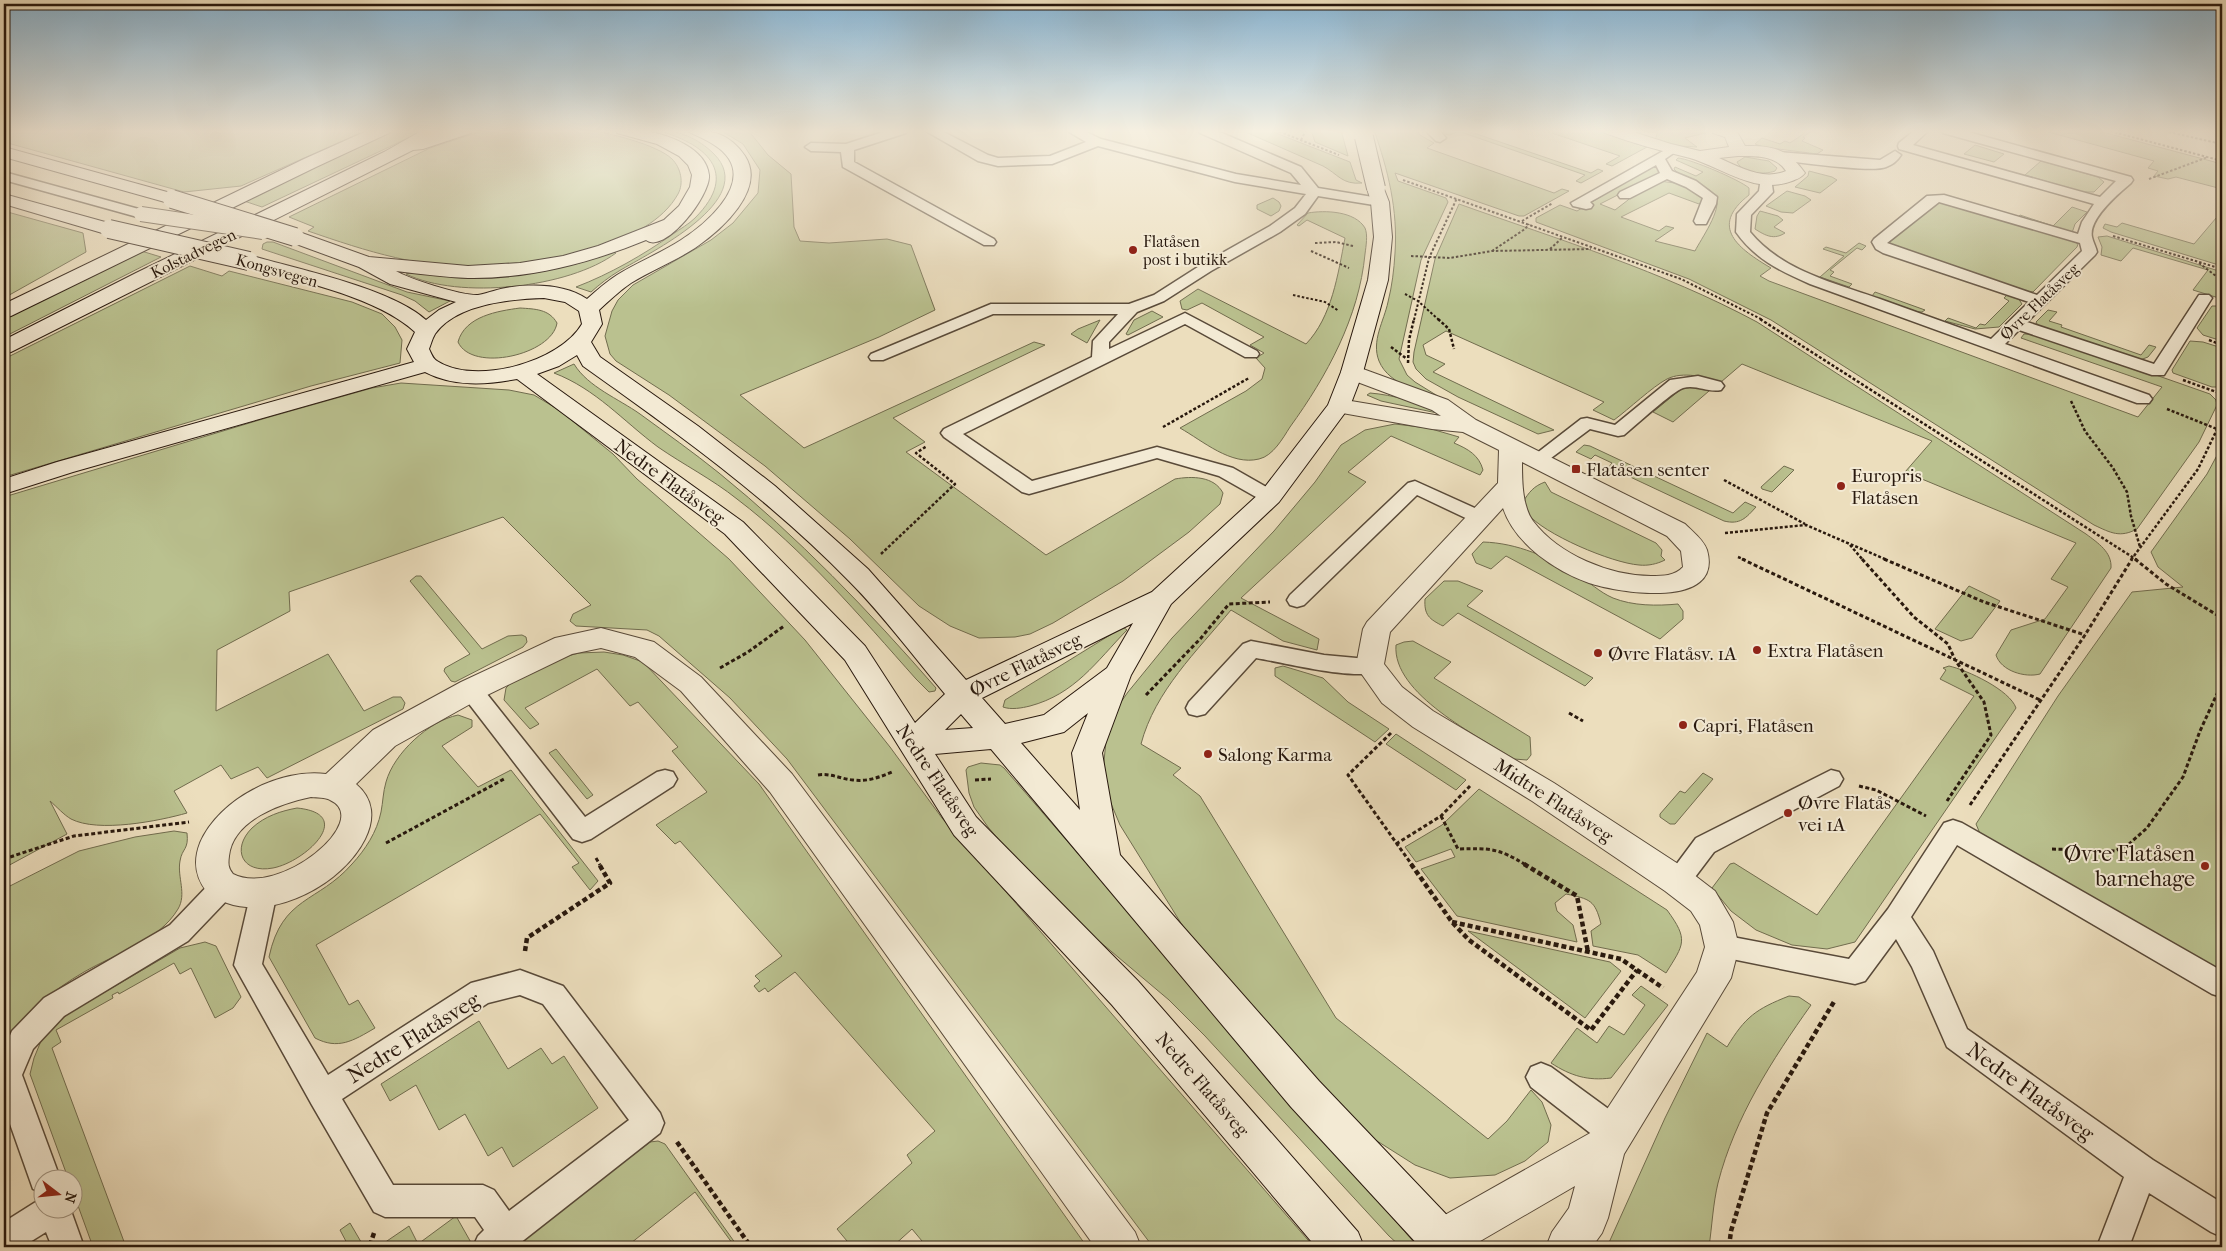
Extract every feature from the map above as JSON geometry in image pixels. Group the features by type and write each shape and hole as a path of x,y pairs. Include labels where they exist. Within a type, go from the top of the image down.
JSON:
{"street":[{"name":"Kongsvegen","path":"134,188 295,237"},
{"name":"Kolstadvegen","path":"4,312 256,188"},
{"name":"Kolstadvegen","path":"4,348 324,188"},
{"path":"544,292 580,276 656,237 684,211 696,195 698,188"},
{"path":"588,308 623,280 689,243 718,219 738,194 739,188"},
{"name":"Øvre Flatåsveg","path":"913,744 962,695 1161,598 1270,497 1339,406 1352,372 1378,280 1383,237 1376,188"},
{"name":"Kongsvegen","path":"4,198 108,229 249,261 355,292 397,308 411,316 426,332"},
{"path":"366,263 468,272 520,269 565,261 605,250 667,225"},
{"path":"295,237 366,263 397,280 432,291 476,301"},
{"path":"544,292 571,297 588,308 592,324 581,342 556,359 521,372 484,377 450,375 427,365 418,350 426,332 446,314 476,301 511,293 544,292"},
{"path":"581,342 591,361 690,431 766,491 859,575 1306,1094 1443,1245"},
{"path":"4,487 75,464 427,365"},
{"name":"Nedre Flatåsveg","path":"521,372 734,528 854,653 965,826 1125,993 1343,1247"},
{"path":"1352,372 1440,405 1468,426 1511,447 1676,530 1694,549 1696,567 1689,576 1670,584 1638,585 1597,576 1544,547 1519,519 1509,486 1511,447"},
{"path":"1339,406 1432,422 1468,426"},
{"path":"1370,666 1377,629 1509,486"},
{"name":"Øvre Flatåsveg","path":"913,744 1000,737 1053,724 1117,675 1161,598"},
{"path":"333,787 384,738 471,690 565,645 600,638 644,649 691,684 781,783 1120,1247"},
{"name":"Midtre Flatåsveg","path":"1370,666 1392,695 1423,719 1543,792 1677,881 1704,901 1716,922 1722,947 1713,978 1610,1139 1587,1218 1567,1247"},
{"path":"1104,859 1087,753 1117,675"},
{"path":"311,785 333,787 348,795 355,807 356,823 348,841 333,859 313,874 297,882 264,892 241,893 223,887 212,873 210,856 219,836 236,817 259,800 286,790 311,785"},
{"name":"Midtre Flatåsveg","path":"1443,1245 1610,1139"}],"lane":[{"path":"4,190 26,188"},
{"path":"49,188 141,214 295,237"},
{"path":"892,188 989,242"},
{"path":"1294,188 1314,192 1378,195"},
{"path":"1311,188 1314,192"},
{"path":"1586,205 1578,203 1604,188"},
{"path":"1624,195 1638,188"},
{"path":"1697,188 1710,197 1709,204 1701,221"},
{"name":"Øvre Flatåsveg","path":"1766,188 1766,192 1744,214 1743,232 1756,250 1783,268 1815,281 1993,346 2018,324 2090,252 2087,235 2102,202 2117,188"},
{"path":"2054,188 2102,202"},
{"path":"877,358 991,309 1131,308 1158,298 1275,229 1300,210 1314,192"},
{"path":"2040,302 1888,250 1881,246 1879,242 1932,199 1939,198 2087,235"},
{"path":"1158,298 1185,318 1251,354"},
{"path":"2018,324 2158,371 2204,298"},
{"path":"1100,359 1101,341 1131,308"},
{"path":"1185,318 950,433 1029,488 1157,452 1226,472 1270,497"},
{"path":"1993,346 2143,399"},
{"path":"1537,460 1587,422 1618,431 1676,384 1698,381 1715,386"},
{"path":"1297,600 1415,487 1481,518"},
{"path":"1197,708 1251,650 1324,663 1370,666"},
{"path":"471,690 582,832 665,779"},
{"path":"1677,881 1705,845 1832,779"},
{"path":"1722,947 1855,972 1897,917 1953,830 2222,985"},
{"path":"40,1168 7,1075 22,1040 54,1007 179,933 223,887"},
{"path":"264,892 248,966 385,1201 483,1201 498,1241 649,1123 553,995 520,982"},
{"name":"Nedre Flatåsveg","path":"1897,917 1923,960 1957,1038 2142,1171 2222,1221"},
{"name":"Nedre Flatåsveg","path":"322,1095 481,992 520,982"},
{"path":"1541,1077 1610,1139"},
{"path":"2113,1247 2142,1171"},
{"path":"4,1240 39,1218"},
{"path":"57,1218 68,1247"}],"path":[{"path":"1408,365 1409,340 1429,258 1457,198 1681,279 1765,321 2133,557 2166,584 2222,618"},
{"path":"1492,251 1525,229 1529,224"},
{"path":"2087,235 2197,261 2222,269"},
{"path":"1550,249 1563,237"},
{"path":"1429,258 1450,258 1492,251 1594,249"},
{"path":"2197,261 2217,277"},
{"path":"1157,452 1158,430 1250,378 1255,368 1251,354"},
{"path":"2158,371 2222,394"},
{"path":"2068,372 2072,405 2086,431 2113,468 2127,492 2130,516 2140,547"},
{"path":"2143,399 2222,431"},
{"path":"1953,830 2085,635 2133,557 2198,469 2222,419"},
{"path":"1724,480 1806,525 1984,602 2085,635"},
{"path":"1725,533 1806,525"},
{"path":"1848,543 1914,617 1948,644 1955,660 1984,702 1991,735 1946,802 1953,830"},
{"path":"1738,557 2040,700"},
{"path":"2021,869 2036,853 2054,849 2115,851 2129,844 2147,828 2183,777 2200,731 2222,683"},
{"path":"1569,713 1583,721"},
{"path":"1390,734 1348,775 1452,922 1469,940 1591,1030 1637,970"},
{"path":"333,859 363,855 530,765"},
{"path":"1832,779 1876,790 1953,830"},
{"path":"1396,844 1441,816 1472,784"},
{"path":"1441,816 1458,848 1492,848 1507,853 1577,896 1588,952"},
{"path":"4,860 74,836 236,817"},
{"path":"520,982 527,938 610,883 582,832"},
{"path":"1452,922 1621,959 1665,990"},
{"path":"1729,1247 1731,1231 1767,1113 1855,972"},
{"path":"649,1123 671,1134 751,1247"}],"green space":[{"path":"171,188 218,188 184,192"},
{"path":"266,188 301,188 262,207 241,200"},
{"path":"347,188 680,188 664,212 644,227 620,240 593,250 565,257 488,267 441,265 396,258 308,231 314,227 289,217"},
{"path":"714,188 723,188 712,206 695,223 674,238 615,273 591,292 576,287 626,264 650,249 693,220 709,202"},
{"path":"758,188 792,188 794,227 800,241 829,243 887,239 911,245 935,310 879,337 740,395 804,448 1034,342 1045,345 893,418 925,442 906,452 1046,555 1175,479 1202,478 1214,483 1223,493 1220,504 1189,532 1123,581 1053,623 1030,634 1015,637 979,638 950,626 919,606 850,539 765,466 669,395 616,361 610,354 605,336 612,311 618,300 633,285 711,240 733,223 758,193"},
{"path":"1391,188 1419,188 1446,198 1448,202 1421,260 1399,359 1407,375 1449,403 1410,388 1391,377 1384,370 1377,354 1377,339 1392,284 1395,259 1396,237"},
{"path":"1439,188 1541,188 1554,193 1562,189 1569,191 1524,216 1519,216"},
{"path":"1615,188 1631,188 1600,204 1615,210 1632,195 1645,188 1691,188 1701,194 1702,202 1699,204 1669,193 1621,217 1659,231 1666,226 1674,228 1655,241 1695,251 1714,217 1717,203 1716,197 1707,188 1749,188 1749,195 1737,207 1731,217 1730,227 1739,245 1771,268 1760,276 1769,281 2138,417 2162,387 2021,338 2024,334 2039,334 2210,394 2216,400 2217,405 2199,442 2137,529 2120,534 2111,532 2094,525 1771,320 1689,279 1536,222 1536,218 1560,205 1577,211"},
{"path":"1801,188 1826,188 1820,193"},
{"path":"2070,188 2098,188 2094,192 2082,192"},
{"path":"1787,191 1805,196 1811,200 1793,213 1781,212 1766,206"},
{"path":"1273,198 1281,206 1279,211 1271,216 1257,209 1257,205"},
{"path":"1938,202 1945,202 2072,240 2078,244 2033,292 2028,292 1891,246 1889,242"},
{"path":"1459,204 1648,272 1685,287 1757,322 2095,541 2107,553 2111,562 2111,568 2040,674 2028,675 2014,672 2003,665 1996,655 2011,630 2045,619 2068,587 2051,579 2076,543 1905,472 1932,441 1742,364 1721,382 1687,375 1667,379 1654,387 1614,420 1593,410 1604,402 1446,331 1423,345 1426,355 1445,364 1433,372 1554,430 1538,434 1458,397 1426,379 1416,369 1413,362 1414,352 1435,259"},
{"path":"2072,207 2087,212 2075,224 2072,233 2018,217 2020,215 2053,226"},
{"path":"4,211 83,233 86,252 4,298"},
{"path":"1760,211 1778,216 1783,220 1774,227 1785,233 1774,237 1763,234 1755,229 1757,216"},
{"path":"2222,211 2222,266 2103,228 2105,224 2117,227 2122,223 2194,244"},
{"path":"1331,212 1347,215 1360,222 1365,228 1367,237 1366,248 1362,277 1356,300 1339,345 1328,366 1304,408 1281,441 1269,454 1259,459 1238,459 1228,456 1180,428 1246,391 1262,379 1265,368 1256,358 1264,353 1250,345 1264,337 1202,303 1187,310 1182,309 1180,301 1198,289 1306,344 1315,333 1328,308 1333,294 1345,238 1307,220 1299,226 1297,225 1308,213"},
{"path":"2107,236 2222,272 2222,299 2193,290 2208,270 2133,248 2121,261 2101,255 2102,247 2098,237"},
{"path":"273,242 407,292 450,301 429,312 415,301 402,295 262,249 263,244"},
{"path":"1859,243 1866,246 1862,250 1857,248 1830,270 1834,272 1830,276 1852,284 1849,287 1820,277 1844,256 1823,249 1826,247 1846,253"},
{"path":"138,250 161,257 4,337 4,319"},
{"path":"616,253 596,265 571,275 543,282 513,286 455,287 428,282 406,274 471,277"},
{"path":"190,266 222,276 229,271 352,302 382,314 395,327 402,340 400,363 311,386 4,477 4,359"},
{"path":"1875,292 1925,310 1918,312 1872,296"},
{"path":"2008,294 2018,298 2022,304 1999,327 1975,329 1945,321 1948,318 1976,328 1980,324 1985,325 2009,301 2004,298"},
{"path":"2212,306 2222,306 2222,341 2203,335 2197,328"},
{"path":"520,308 546,312 557,323 552,334 541,344 511,356 494,358 479,357 466,351 458,342 468,326 483,316"},
{"path":"2048,310 2057,312 2049,321 2062,325 2061,327 2141,355 2149,345 2156,347 2148,357 2140,360 2038,326 2036,322"},
{"path":"1152,311 1163,317 1128,335 1126,334 1134,320"},
{"path":"1100,320 1087,343 1071,334 1078,329"},
{"path":"2190,341 2203,342 2222,348 2222,387 2212,387 2173,373 2172,370"},
{"path":"574,364 595,386 640,414 689,450 777,523 859,603 936,688 935,691 929,692 831,584 762,519 718,485 658,447 609,406 583,388 554,373"},
{"path":"401,383 509,390 534,395 559,410 613,454 637,479 729,559 805,640 890,747 942,818 1314,1247 1153,1247 787,759 730,698 659,636 647,630 576,626 570,621 573,614 591,605 503,517 289,592 290,611 217,650 216,711 328,654 364,711 393,697 401,697 405,703 403,709 267,778 258,767 231,779 221,765 174,791 187,813 145,822 97,825 71,819 50,801 67,834 4,868 4,497 266,418 372,388"},
{"path":"1693,387 1709,391 1673,422 1653,412 1681,389"},
{"path":"1370,393 1405,399 1439,411 1437,413 1381,401 1367,395"},
{"path":"1395,424 1428,428 1459,437 1454,443 1472,453 1479,460 1483,470 1480,475 1391,436 1348,472 1366,482 1241,598 1319,639 1317,650 1283,641 1231,610 1178,672 1156,706 1141,744 1181,768 1173,775 1200,796 1336,1018 1488,1139 1507,1121 1531,1090 1542,1102 1551,1125 1548,1142 1525,1161 1495,1175 1450,1178 1415,1165 1366,1134 1197,949 1120,825 1110,801 1103,771 1106,741 1114,712 1172,638 1274,531 1315,482 1341,445 1365,430"},
{"path":"1584,445 1590,446 1733,513 1745,502 1756,507 1742,520 1734,522 1724,521 1609,467 1612,463 1595,455 1591,459 1576,452"},
{"path":"2222,446 2222,975 1990,845 1981,836 1976,824 2058,696 2132,592 2183,587 2158,567 2151,552 2207,474"},
{"path":"1784,466 1794,470 1772,492 1762,489 1761,487"},
{"path":"1545,482 1551,492 1656,543 1662,550 1661,556 1665,560 1656,564 1646,565 1627,563 1579,546 1547,530 1527,513 1523,502 1532,490"},
{"path":"1483,542 1508,545 1544,557 1566,568 1608,596 1621,601 1645,605 1678,604 1683,611 1683,619 1660,639 1506,556 1491,569 1476,563 1472,554"},
{"path":"416,576 421,576 482,649 508,636 522,635 526,637 527,642 523,647 455,682 451,681 444,671 445,668 470,654 410,581"},
{"path":"1444,581 1458,581 1483,591 1467,606 1593,678 1585,686 1458,613 1443,626 1434,621 1428,616 1425,609 1425,599"},
{"path":"1969,586 2000,601 1972,638 1961,641 1935,629"},
{"path":"1123,627 1127,630 1095,665 1060,694 1030,706 1013,709 1003,707 1005,700"},
{"path":"1413,641 1451,662 1434,678 1530,737 1531,755 1527,760 1514,759 1460,726 1422,697 1408,680 1398,663 1396,645"},
{"path":"604,652 623,655 643,662 759,784 1087,1247 927,1247 912,1229 892,1247 885,1247 880,1241 874,1247 852,1247 837,1229 912,1163 907,1155 935,1131 795,972 768,992 765,988 759,992 754,986 760,981 755,976 782,956 680,841 675,844 656,825 707,792 672,751 678,747 638,702 630,706 597,669 525,708 539,724 530,729 504,700 506,688 517,677 552,660 579,653"},
{"path":"1283,666 1323,678 1348,702 1389,729 1375,742 1275,676 1275,668"},
{"path":"1949,666 1977,676 1997,688 2006,694 2016,708 1855,942 1827,949 1792,945 1756,930 1731,911 1712,888 1730,864 1734,863 1817,915 1974,696 1940,679 1946,670 1943,668"},
{"path":"458,715 472,720 472,727 442,746 478,787 511,770 598,881 590,890 572,867 579,863 540,814 316,945 349,1005 358,1000 375,1028 360,1037 338,1044 323,1042 315,1038 269,957 275,937 283,922 292,911 339,877 366,847 379,819 385,786 390,771 405,750 425,731 447,718"},
{"path":"1396,734 1466,780 1456,790 1386,744"},
{"path":"556,749 593,795 587,799 549,753"},
{"path":"981,763 1000,765 1004,768 1418,1247 1401,1247 1389,1236 1205,1036 1169,1000 1080,925 1020,865 974,807 969,793 966,770 968,767"},
{"path":"1703,773 1713,779 1675,824 1670,824 1660,817 1660,814 1680,791 1685,793"},
{"path":"1479,789 1667,910 1679,928 1682,942 1677,955 1666,973 1638,955 1593,946 1591,931 1601,924 1594,905 1581,897 1566,894 1555,903 1557,911 1573,925 1577,942 1457,916 1421,869 1455,857 1451,849 1416,862 1405,847 1442,825"},
{"path":"297,808 315,812 323,819 324,828 320,838 299,857 286,864 262,869 247,864 241,851 242,844 252,828 262,820 273,815"},
{"path":"174,831 187,833 187,839 179,867 182,891 181,903 170,920 160,930 136,946 84,972 62,986 31,1011 4,1041 4,889 79,851 135,837"},
{"path":"1468,931 1610,962 1621,971 1585,1018"},
{"path":"205,942 216,946 241,997 233,1008 215,1018 191,968 180,974 174,963 119,994 118,992 112,995 113,998 56,1030 61,1042 52,1048 126,1247 93,1247 82,1217 82,1168 64,1168 30,1074 34,1058 41,1041 52,1027 69,1013 180,948"},
{"path":"1641,986 1668,1005 1611,1078 1587,1078 1566,1071 1551,1063 1577,1028 1597,1043 1609,1026 1624,1035 1645,1005 1632,995"},
{"path":"1789,996 1799,997 1811,1005 1769,1068 1734,1135 1718,1183 1709,1247 1607,1247 1665,1118 1707,1033 1727,1047 1752,1015 1768,1005"},
{"path":"479,1021 508,1069 541,1048 552,1064 564,1056 598,1108 513,1167 502,1147 488,1156 465,1114 439,1130 416,1085 390,1101 381,1084"},
{"path":"658,1141 665,1144 738,1247 735,1247 695,1192 626,1247 513,1247 650,1142"},
{"path":"456,1216 473,1246 386,1247 384,1243 409,1226 418,1244"},
{"path":"350,1223 364,1247 349,1247 340,1230"}],"place":[{"name":"Flatåsen post i butikk","path":"1133,250"},
{"name":"Flatåsen senter","path":"1576,469"},
{"name":"Europris Flatåsen","path":"1841,486"},
{"name":"Extra Flatåsen","path":"1757,650"},
{"name":"Øvre Flatåsv. 1A","path":"1598,653"},
{"name":"Capri, Flatåsen","path":"1683,725"},
{"name":"Salong Karma","path":"1208,754"},
{"name":"Øvre Flatås vei 1A","path":"1788,813"},
{"name":"Øvre Flatåsen barnehage","path":"2205,866"}]}
